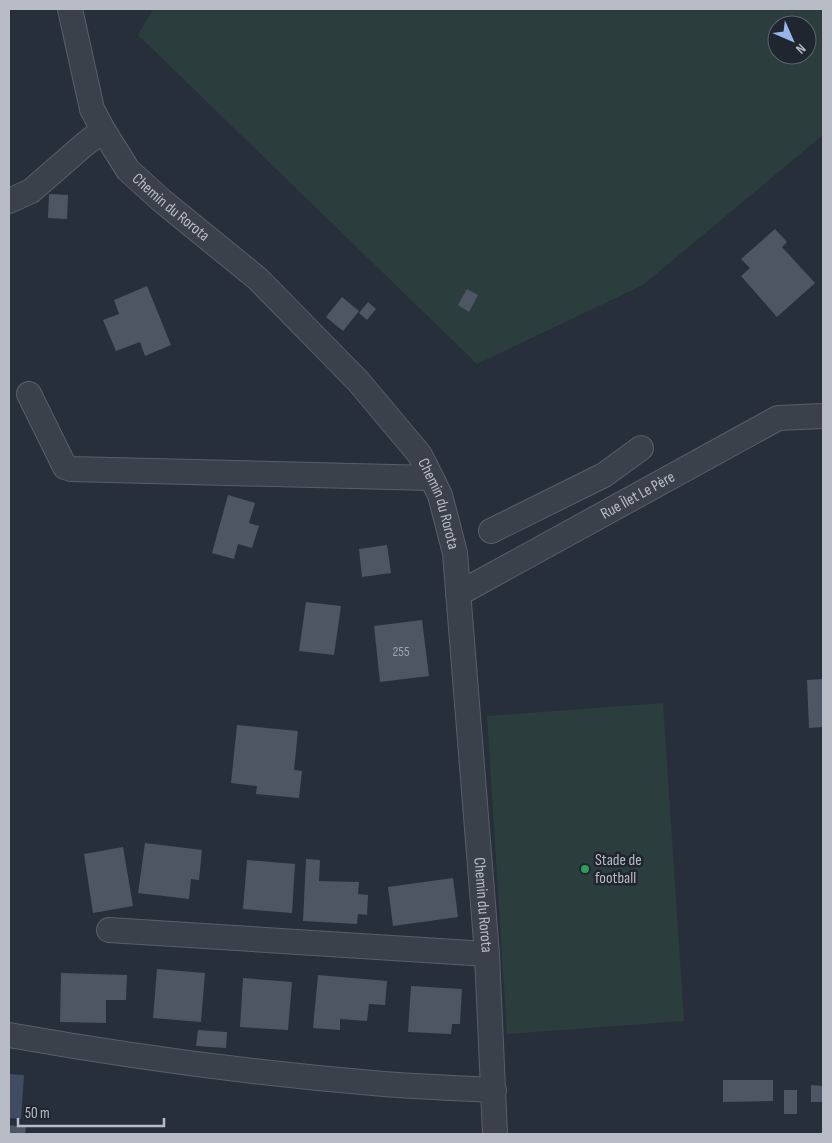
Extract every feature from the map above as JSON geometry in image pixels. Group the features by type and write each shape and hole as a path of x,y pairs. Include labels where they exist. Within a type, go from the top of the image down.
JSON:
{"street":[{"name":"Chemin du Rorota","path":"70,9 92,109 128,170 161,200 258,279 358,381 420,456 440,495 455,554 487,954 495,1134"},
{"path":"9,201 31,191 84,144 103,130"},
{"path":"29,394 62,461 71,469 431,478"},
{"name":"Rue Îlet Le Père","path":"458,594 778,418 823,416"},
{"path":"491,531 604,475 641,448"},
{"path":"604,475 618,506"},
{"path":"570,492 583,526"},
{"path":"109,930 487,954"},
{"path":"9,1035 94,1050 222,1068 384,1084 494,1090"}],"shaded area":[{"path":"153,9 823,9 823,135 643,285 477,364 138,35"},
{"name":"Stade de football","path":"663,703 684,1021 507,1034 487,716"}],"water":[{"path":"9,1074 24,1075 21,1119 9,1118"}],"building":[{"path":"49,194 68,195 67,219 48,218"},
{"path":"775,229 787,242 782,247 815,283 777,317 741,276 750,268 741,259"},
{"path":"147,286 171,345 145,356 140,342 116,351 103,320 119,314 114,300"},
{"path":"467,289 478,295 469,312 458,305"},
{"path":"342,297 359,311 343,331 326,317"},
{"path":"368,302 376,309 367,320 359,313"},
{"path":"228,495 255,503 249,523 259,526 252,548 238,544 234,559 212,553"},
{"path":"387,545 391,573 362,577 359,549"},
{"path":"306,602 341,606 334,655 299,651"},
{"path":"422,620 429,676 380,682 374,626"},
{"path":"823,679 823,727 809,728 807,680"},
{"path":"237,725 298,731 294,770 302,771 299,798 256,794 257,786 231,783"},
{"path":"145,843 202,850 199,880 191,879 189,899 138,893"},
{"path":"123,847 133,906 93,913 84,854"},
{"path":"306,859 320,860 319,881 359,882 358,894 368,895 367,915 358,914 357,924 303,921"},
{"path":"247,860 295,864 292,913 243,909"},
{"path":"453,878 458,917 393,926 388,887"},
{"path":"157,969 205,973 201,1022 153,1018"},
{"path":"61,973 127,975 126,1000 106,1000 106,1023 60,1022"},
{"path":"318,975 387,981 385,1005 369,1004 367,1021 340,1019 340,1030 313,1028"},
{"path":"243,978 292,982 288,1030 240,1027"},
{"path":"411,986 462,989 460,1024 452,1024 451,1034 408,1032"},
{"path":"198,1030 227,1032 226,1048 196,1046"},
{"path":"723,1080 773,1080 773,1101 723,1102"},
{"path":"811,1085 823,1086 823,1102 811,1102"},
{"path":"784,1090 797,1090 797,1114 784,1114"},
{"path":"9,1125 26,1127 25,1134 9,1134"}],"place":[{"name":"Stade de football","path":"585,869"}]}
